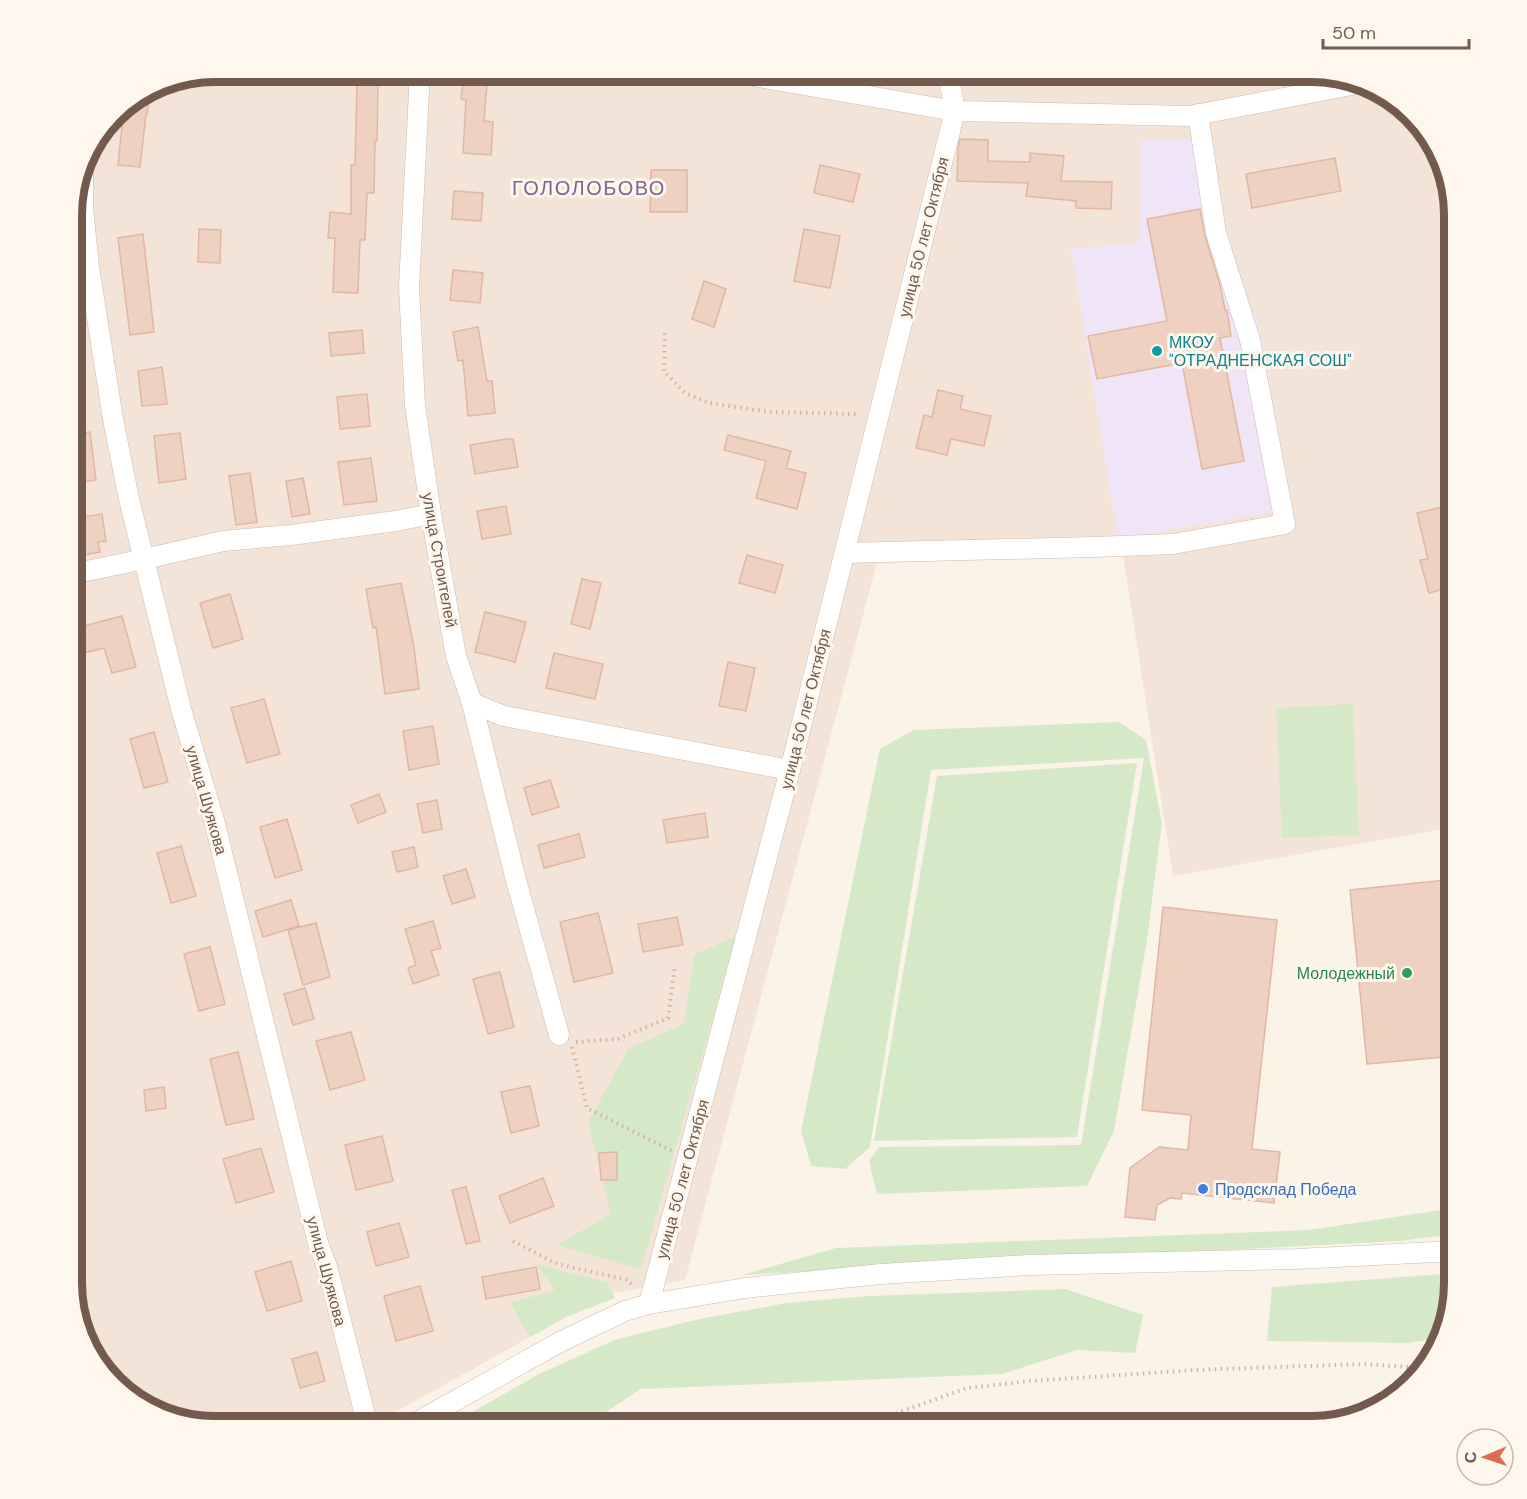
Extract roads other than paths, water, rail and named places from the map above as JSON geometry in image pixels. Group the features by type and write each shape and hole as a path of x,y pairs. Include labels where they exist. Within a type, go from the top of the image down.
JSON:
{"street":[{"name":"улица Строителей","path":"419,83 410,287 415,405 431,514 456,656 472,704 516,880 565,1038"},
{"path":"793,83 955,111 1190,116 1344,86"},
{"name":"улица 50 лет Октября","path":"649,1304 790,770 955,111 950,83"},
{"path":"844,553 1094,548 1173,544 1285,524 1250,340 1216,232 1198,114"},
{"name":"улица Шуякова","path":"84,201 89,267 98,327 129,499 181,709 214,820 318,1243 328,1270 365,1417"},
{"path":"83,572 223,541 314,532 431,514"},
{"path":"472,704 504,716 790,770"},
{"path":"426,1417 560,1342 625,1311 649,1304 745,1288 881,1274 1028,1265 1296,1259 1444,1252"}],"place":[{"name":"МКОУ \"ОТРАДНЕНСКАЯ СОШ\"","path":"1157,351"},
{"name":"Молодежный","path":"1407,973"},
{"name":"Продсклад Победа","path":"1203,1189"}],"district":[{"name":"ГОЛОЛОБОВО","path":"589,188"}]}
